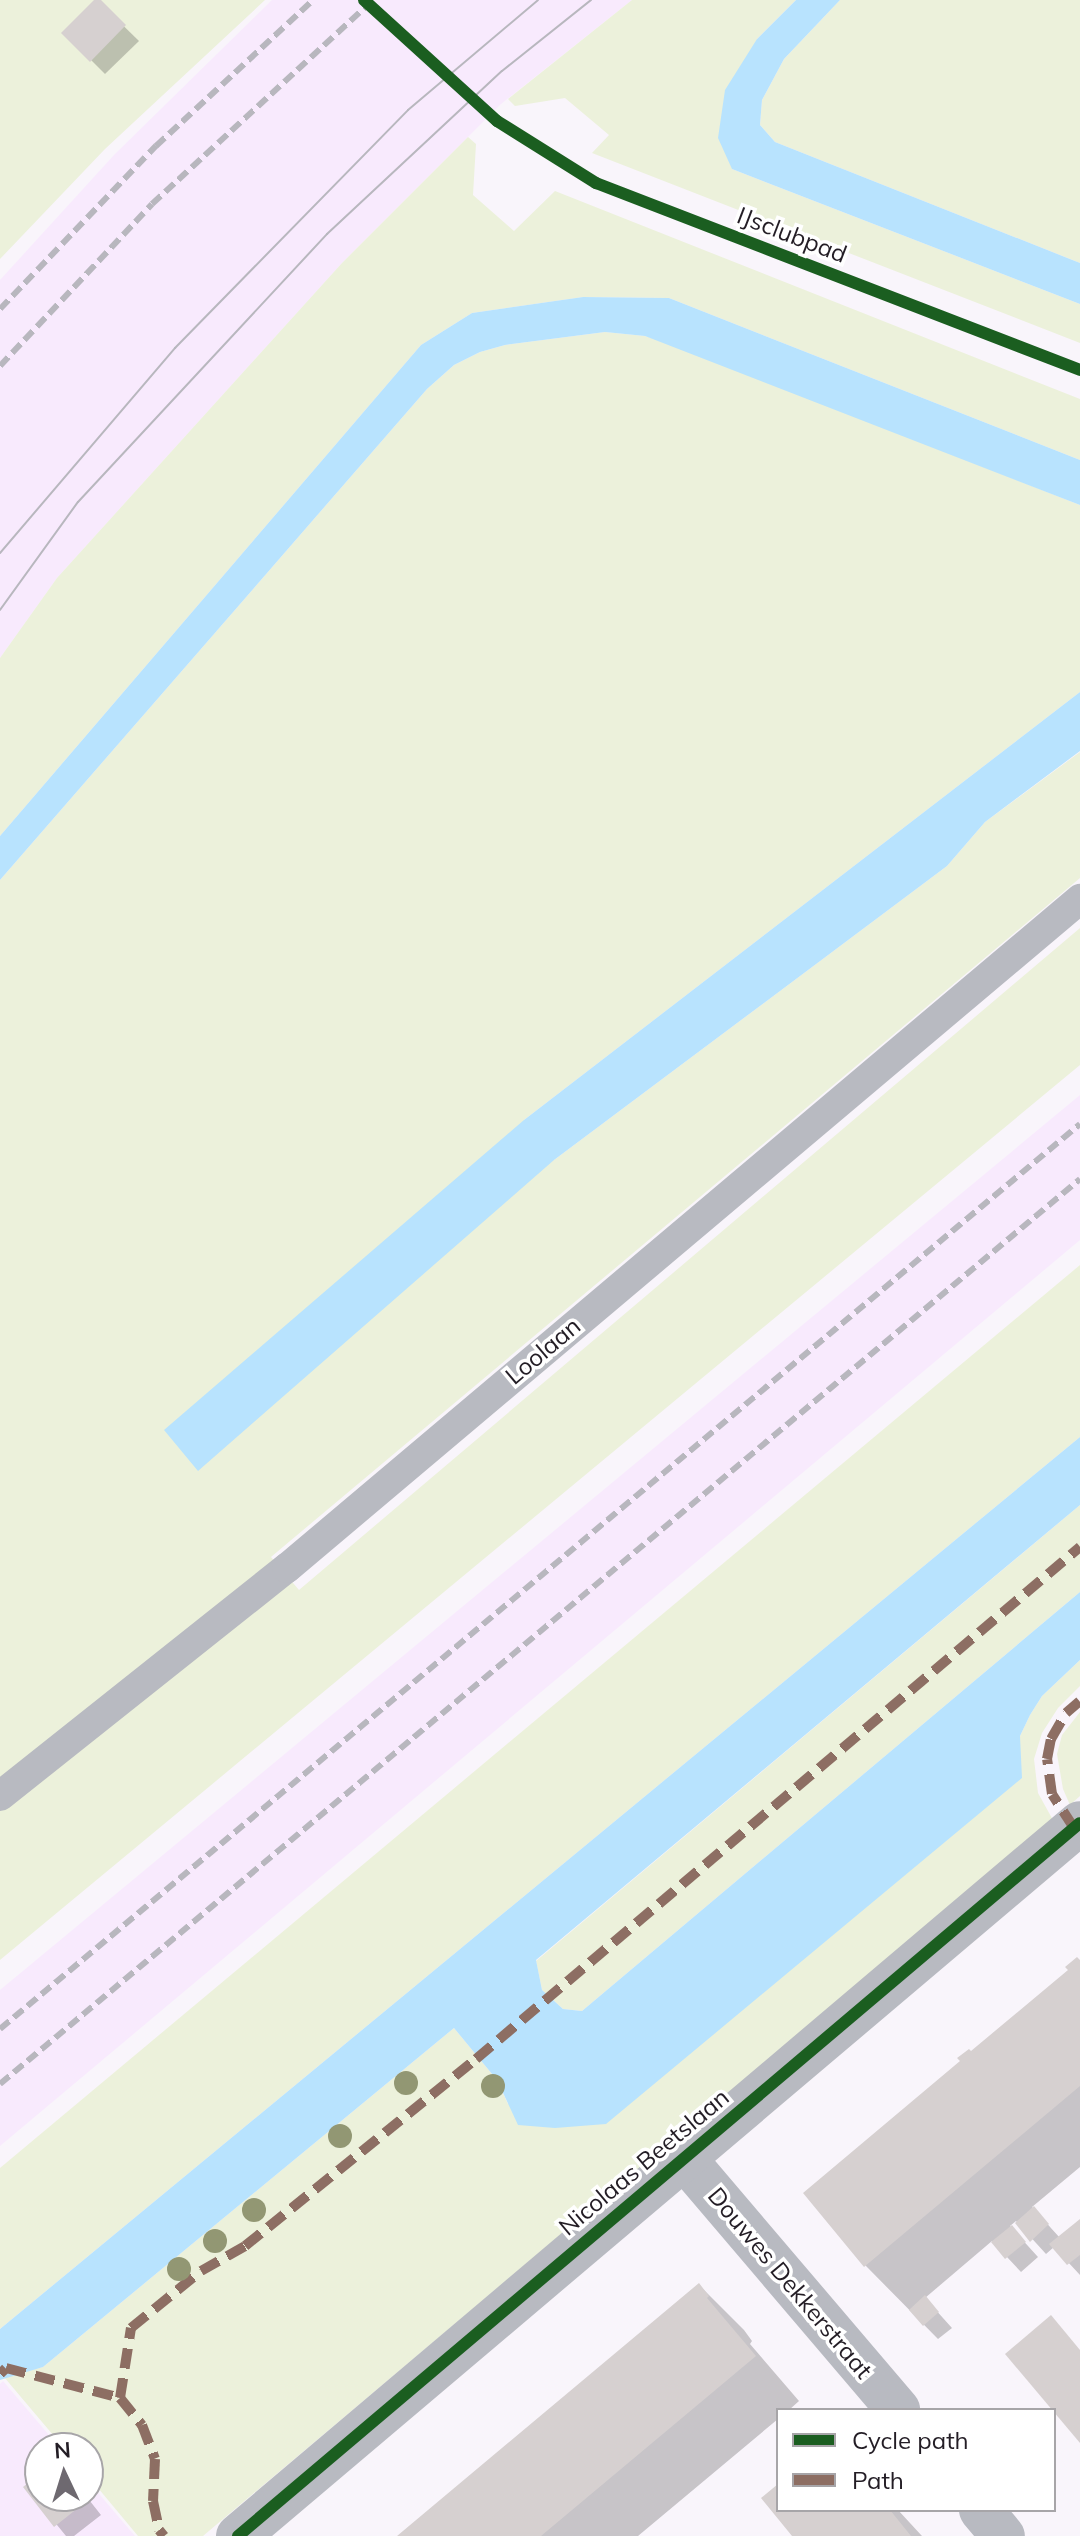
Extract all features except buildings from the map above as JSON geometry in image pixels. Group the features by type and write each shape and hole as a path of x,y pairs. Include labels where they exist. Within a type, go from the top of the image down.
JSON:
{"street":[{"name":"Nicolaas Beetslaan","path":"238,2536 1080,1823"},
{"name":"Douwes Dekkerstraat","path":"683,2157 896,2408"},
{"path":"983,2512 1003,2536"}],"lane":[{"name":"Loolaan","path":"0,1796 287,1568 1080,899"}],"shaded area":[{"path":"272,0 632,0 501,104 342,263 57,578 0,658 0,280 114,155"},
{"path":"1080,1095 1080,1240 0,2146 0,1990"},
{"path":"3,2381 46,2432 24,2432 24,2512 104,2512 104,2500 135,2536 0,2536 0,2384"}],"green space":[{"path":"0,0 265,0 105,149 0,259"},
{"path":"632,0 796,0 757,39 732,169 1080,304 1080,343 592,153 609,135 565,98 515,106 508,99"},
{"path":"840,0 1080,0 1080,263 775,142 760,125 762,100 784,59"},
{"path":"468,137 476,144 473,195 514,231 555,191 1080,399 1080,460 669,298 583,297 472,313 421,345 0,836 0,658 57,578 342,263"},
{"path":"605,332 645,336 669,343 1080,505 1080,692 524,1120 554,1160 947,866 985,822 1080,752 1080,878 271,1557 299,1590 1080,928 1080,1065 0,1960 0,880 427,389 454,365 480,352 505,345"},
{"path":"1080,1265 1080,1437 0,2329 0,2168"},
{"path":"1080,1505 1080,1592 582,2011 563,2009 542,1990 536,1961"},
{"path":"1080,1660 1080,1686 1058,1708 1042,1733 1034,1759 1038,1793 1053,1820 203,2536 138,2536 104,2495 104,2432 50,2432 4,2377 43,2367 454,2028 497,2080 508,2104 1019,1759 1020,1736 1042,1696"},
{"path":"1080,1712 1080,1796 1070,1805 1063,1789 1057,1754 1062,1735"}],"water":[{"path":"796,0 840,0 784,59 762,100 760,125 775,142 1080,263 1080,304 732,169 718,138 725,90 757,39"},
{"path":"583,297 669,298 1080,460 1080,505 645,336 605,332 505,345 480,352 454,365 427,389 0,880 0,836 421,345 472,313"},
{"path":"1080,692 1080,751 985,822 947,866 554,1160 198,1471 164,1430 524,1120"},
{"path":"1080,1437 1080,1505 536,1960 542,1990 563,2009 582,2011 1080,1592 1080,1660 1042,1696 1030,1715 1020,1736 1022,1778 606,2124 555,2128 518,2125 497,2080 454,2028 43,2367 0,2380 0,2329"}],"tram line":[{"path":"0,553 175,348 408,110 538,0"},
{"path":"0,610 78,502 327,234 502,71 591,0"}],"railway":[{"path":"0,309 156,146 313,0"},
{"path":"0,366 152,204 373,0"},
{"path":"0,2029 1080,1124"},
{"path":"0,2084 1080,1179"}],"marked path":[{"path":"120,2398 131,2328 201,2271 245,2246 476,2059 1080,1547"},
{"path":"1074,1828 1052,1794 1047,1759 1051,1739 1066,1713 1080,1701"},
{"path":"0,2374 6,2368 120,2398 142,2425 155,2459 153,2501 159,2530 164,2536"}],"cycle path":[{"name":"IJsclubpad","path":"364,0 497,121 596,183 1080,370"},
{"path":"238,2536 1080,1823"}]}
